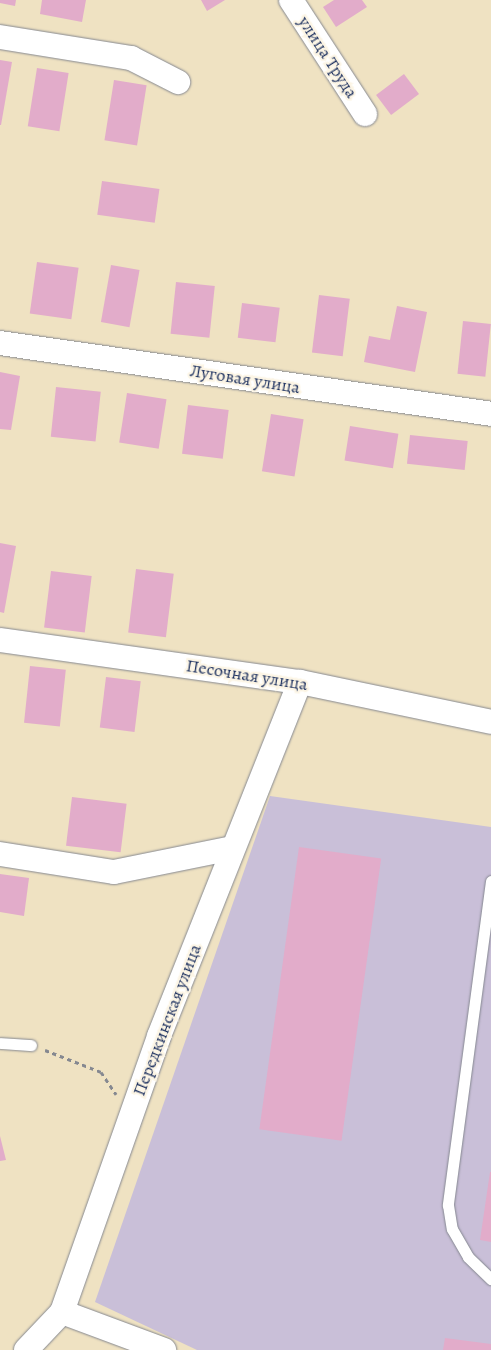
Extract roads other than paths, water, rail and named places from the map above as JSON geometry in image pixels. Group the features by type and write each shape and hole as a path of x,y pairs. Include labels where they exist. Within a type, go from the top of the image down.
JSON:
{"street":[{"name":"улица Труда","path":"291,0 365,114"},
{"path":"0,37 131,58 178,82"},
{"name":"Луговая улица","path":"0,343 491,414"},
{"name":"Песочная улица","path":"0,640 300,682 491,722"},
{"name":"Передкинская улица","path":"26,1350 62,1312 131,1115 300,682"},
{"path":"0,854 114,872 234,848"},
{"path":"62,1312 164,1350"}],"lane":[{"path":"491,881 448,1204 452,1229 468,1257 491,1279"},
{"path":"0,1043 31,1045"}]}
